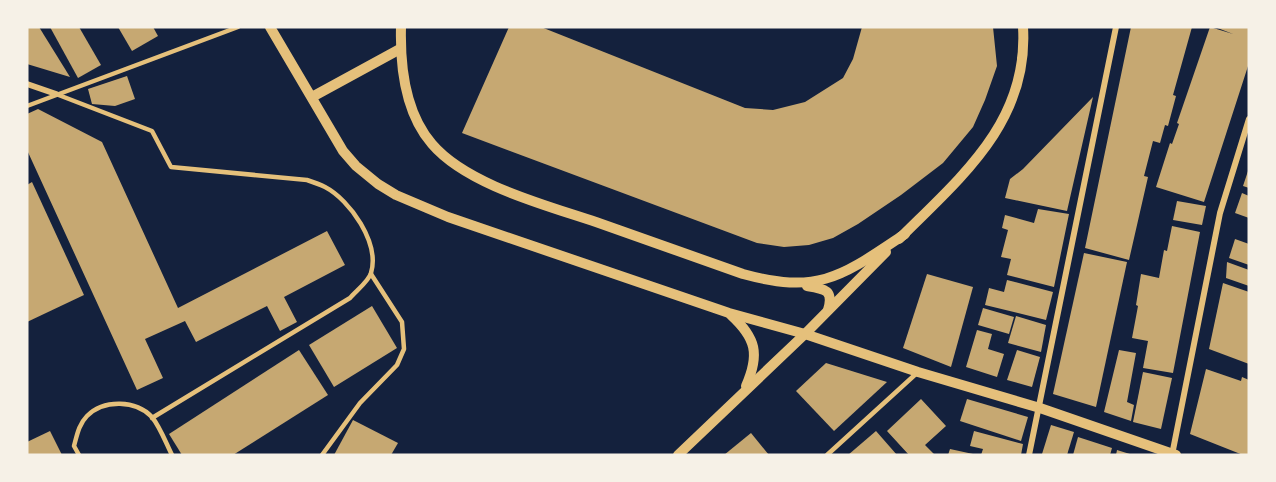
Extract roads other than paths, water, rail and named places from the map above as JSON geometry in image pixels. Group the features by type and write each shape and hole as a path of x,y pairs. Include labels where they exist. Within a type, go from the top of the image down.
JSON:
{"street":[{"path":"270,27 343,151 356,166 396,195 448,217 729,313 805,334 918,372 1040,408 1174,455 1220,213 1249,119"},
{"path":"401,27 400,49 407,91 422,131 446,158 505,191 743,274 768,281 823,289 828,292 831,299 828,310"},
{"path":"678,455 805,334 905,234 978,156 1007,113 1020,77 1023,58 1023,27"},
{"path":"1029,455 1116,27"},
{"path":"312,97 400,49"},
{"path":"27,84 57,94"},
{"path":"797,284 812,283 834,277 905,234"},
{"path":"729,313 749,333 753,344 754,358 751,375 744,391"}],"lane":[{"path":"27,106 238,27"},
{"path":"57,94 152,131 171,168 307,180 325,187 340,198 363,226 372,249 371,274 402,322 404,349 397,365 360,403 322,455"},
{"path":"152,418 350,298 371,274"},
{"path":"827,455 918,372"},
{"path":"79,455 74,446 79,426 88,414 113,403 136,406 152,418 172,455"}]}
